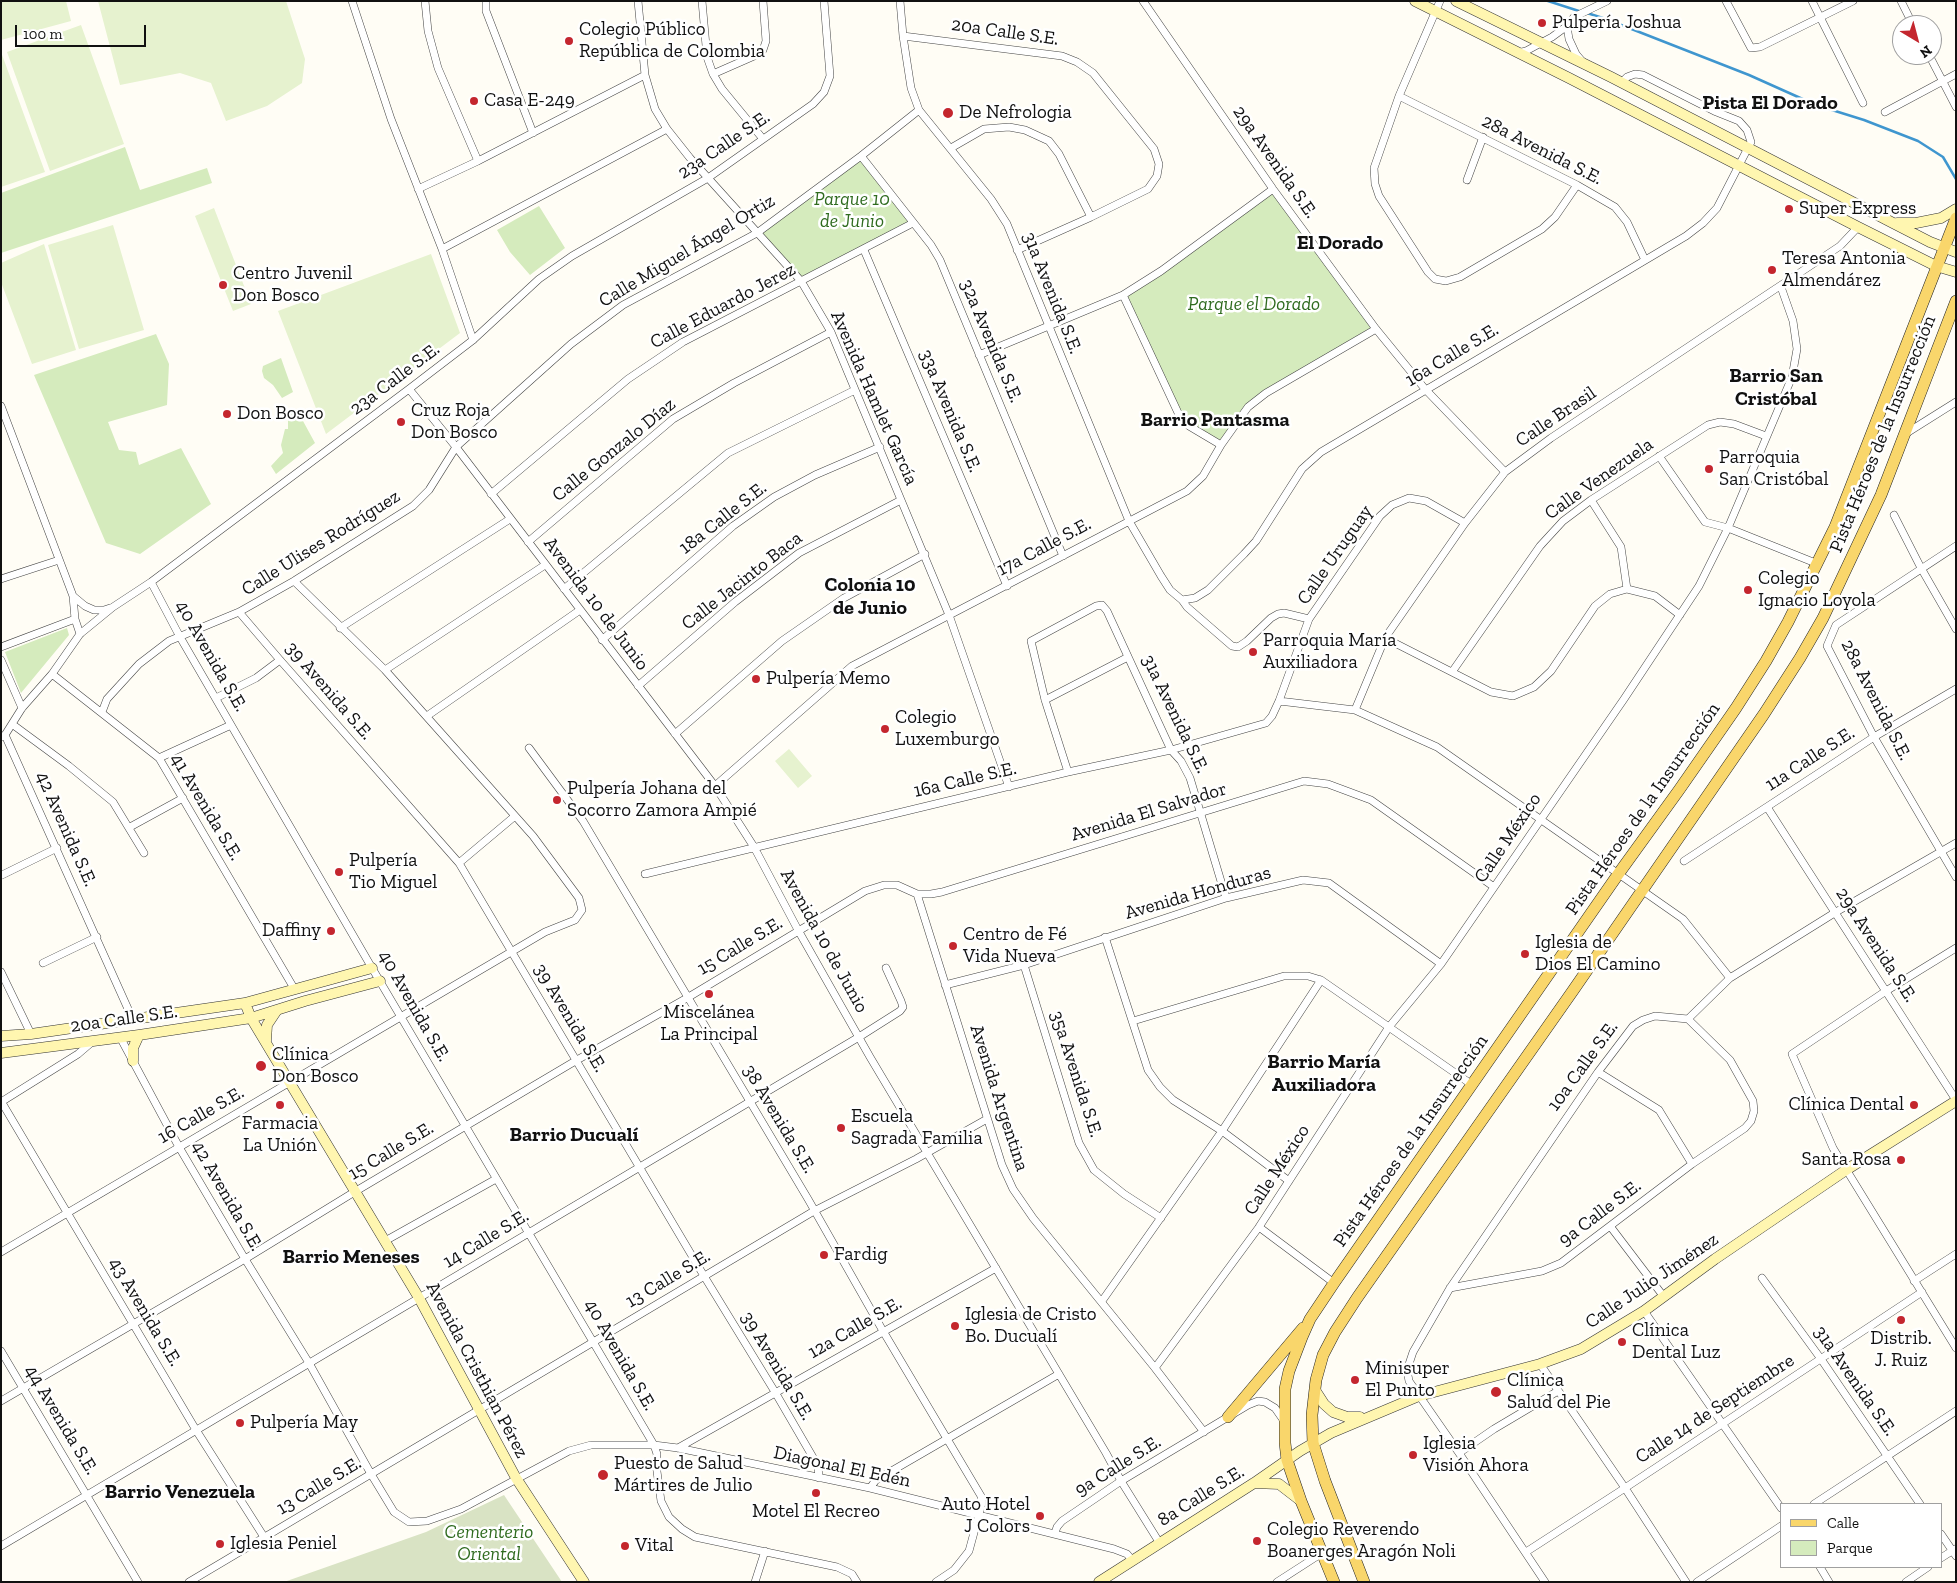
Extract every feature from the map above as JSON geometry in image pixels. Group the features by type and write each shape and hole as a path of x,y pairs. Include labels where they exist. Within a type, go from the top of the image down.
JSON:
{"main road":[{"path":"1415,1 1438,6 1518,53 1858,227 1936,266 1956,272"},
{"path":"1456,1 1586,65 1893,223 1956,252"},
{"path":"1893,223 1916,223 1941,218 1956,209"},
{"name":"Pista Héroes de la Insurrección","path":"1334,1582 1287,1460 1284,1402 1289,1372 1310,1319 1471,1084 1736,708 1788,622 1835,527 1956,218"},
{"name":"Pista Héroes de la Insurrección","path":"1364,1582 1325,1481 1313,1443 1312,1415 1315,1390 1318,1369 1324,1355 1348,1312 1764,714 1800,658 1823,618 1881,495 1956,301"},
{"name":"20a Calle S.E.","path":"1,1036 31,1034 245,1004 372,968"},
{"name":"20a Calle S.E.","path":"1,1052 139,1035 251,1018 380,981"},
{"path":"245,1004 251,1018"},
{"path":"266,1042 267,1025 276,1010"},
{"name":"Avenida Cristhian Pérez","path":"251,1018 419,1298 516,1478 584,1582"},
{"path":"133,1062 133,1048 139,1035"},
{"name":"Calle Julio Jiménez","path":"1313,1443 1366,1417 1419,1396 1540,1364 1582,1349 1644,1311 1846,1170 1956,1100"},
{"path":"1228,1417 1310,1319"},
{"path":"1315,1390 1324,1404 1335,1413 1347,1417 1366,1417"},
{"name":"8a Calle S.E.","path":"1132,1560 1254,1483 1313,1443"},
{"path":"1254,1483 1279,1484 1302,1500"},
{"path":"1099,1582 1132,1560"}],"street":[{"path":"424,1 428,31 438,68 478,161"},
{"path":"486,1 486,11 533,133"},
{"name":"Avenida Hamlet García","path":"638,1 645,74 655,109 668,129 708,178 801,281 831,332 949,615 1009,787"},
{"path":"702,1 707,57 713,74 722,89 763,139"},
{"path":"713,74 754,56 763,50 766,41 763,1"},
{"name":"23a Calle S.E.","path":"3,736 22,708 52,674 80,634 113,607 150,582 473,340 539,279 572,256 708,178 813,104 824,92 830,76 824,1"},
{"name":"31a Avenida S.E.","path":"900,1 911,88 919,110 991,199 1007,224 1129,521 1160,576 1170,590 1232,646 1238,647 1247,641 1271,618 1278,614 1284,612 1309,619"},
{"name":"29a Avenida S.E.","path":"1143,1 1273,189 1376,329 1425,389 1505,472"},
{"path":"1726,1 1751,48 1760,47 1853,1"},
{"path":"1812,1 1863,103"},
{"path":"1901,1 1908,15"},
{"path":"355,2 391,119 442,249 473,340"},
{"path":"1518,53 1540,43 1567,26 1577,16 1602,3"},
{"path":"1438,6 1398,96 1374,168 1374,184 1379,196 1428,272 1435,279 1446,281 1460,277 1542,229 1555,217 1577,185"},
{"path":"1567,26 1569,39 1576,54 1586,65"},
{"name":"20a Calle S.E.","path":"903,36 1062,56 1077,62 1093,73 1154,149 1159,164 1157,176 1148,189 1091,218"},
{"path":"1934,65 1956,107"},
{"path":"418,189 478,161 645,74"},
{"path":"1621,83 1627,77 1635,74 1643,75 1714,111 1739,121 1747,130 1751,142 1748,149"},
{"path":"1885,112 1956,74"},
{"name":"28a Avenida S.E.","path":"1398,96 1577,185 1615,207 1627,222 1645,260"},
{"name":"Calle Miguel Ángel Ortiz","path":"456,447 571,344 623,305 757,233 861,156 919,110"},
{"path":"951,148 984,129 1009,127 1025,130 1049,141 1059,154 1091,218 1017,250"},
{"path":"442,249 668,129"},
{"path":"1466,180 1482,137"},
{"name":"16a Calle S.E.","path":"1182,600 1194,598 1208,590 1244,554 1256,541 1302,469 1321,452 1686,236 1703,223 1717,208 1748,149"},
{"name":"32a Avenida S.E.","path":"861,156 931,245 940,260 1063,556"},
{"path":"980,355 1123,295 1161,271 1273,189"},
{"name":"Calle Eduardo Jerez","path":"491,494 541,450 628,379 683,342 913,223"},
{"name":"Calle Brasil","path":"1355,710 1385,638 1465,523 1505,472 1551,438 1781,287 1840,246 1858,227"},
{"name":"33a Avenida S.E.","path":"864,250 1007,586"},
{"name":"Calle México","path":"1155,1368 1259,1227 1389,1027 1441,964 1624,699 1699,586 1728,528 1792,377 1797,349 1793,321 1781,287"},
{"path":"1123,295 1180,417 1189,426 1221,445"},
{"name":"17a Calle S.E.","path":"715,786 852,666 1187,490 1203,476 1221,445 1248,407 1266,393 1376,329"},
{"name":"Calle Gonzalo Díaz","path":"528,542 673,419 734,382 831,332"},
{"name":"Avenida 10 de Junio","path":"409,389 456,447 715,786 754,847 798,930 859,1037 1121,1481 1159,1542"},
{"path":"564,589 728,453 855,390"},
{"path":"1905,434 1956,402"},
{"path":"1,406 3,419 73,596 75,620 80,634"},
{"name":"Calle Venezuela","path":"1452,672 1540,546 1563,521 1591,500 1708,425 1720,422 1734,424 1766,436"},
{"name":"18a Calle S.E.","path":"602,640 733,526 766,503 815,475 880,446"},
{"name":"Calle Ulises Rodríguez","path":"102,712 107,699 139,664 169,641 239,612 294,581 413,506 429,490 456,447"},
{"path":"1659,456 1704,522 1728,528 1818,564"},
{"name":"Calle Uruguay","path":"1279,701 1309,619 1380,516 1392,505 1409,498 1426,501 1465,523"},
{"name":"Calle Jacinto Baca","path":"638,686 735,602 799,553 901,500"},
{"path":"1591,500 1621,547 1627,589"},
{"path":"1894,515 1920,568 1956,629"},
{"path":"340,628 510,519"},
{"path":"1920,568 1956,546"},
{"path":"675,734 782,640 844,598 925,554"},
{"path":"1,579 59,560"},
{"path":"384,670 545,565"},
{"name":"28a Avenida S.E.","path":"1920,568 1836,625 1826,646 1874,736 1956,877"},
{"path":"294,581 384,670 515,816 459,863"},
{"name":"40 Avenida S.E.","path":"150,582 372,968 654,1445"},
{"path":"1385,638 1490,692 1513,696 1534,688 1551,671 1596,606 1610,594 1627,589 1655,596 1680,615"},
{"path":"73,596 85,606 94,610 104,610 113,607"},
{"name":"31a Avenida S.E.","path":"1044,700 1031,641 1096,606 1102,605 1107,612 1171,750 1181,761 1190,778 1226,898"},
{"path":"427,716 580,610"},
{"name":"39 Avenida S.E.","path":"239,612 459,863 775,1392 818,1466 819,1478"},
{"path":"1,647 75,620"},
{"path":"1068,772 1044,700 1128,657"},
{"path":"1,660 22,708"},
{"path":"216,698 256,678 280,660"},
{"name":"41 Avenida S.E.","path":"52,674 159,758 295,990"},
{"name":"11a Calle S.E.","path":"1684,861 1874,736 1956,689"},
{"path":"1279,701 1355,710 1437,747 1683,919 1730,978"},
{"name":"16a Calle S.E.","path":"645,874 1068,772 1171,750 1266,723 1272,716 1279,701"},
{"path":"12,724 69,766 113,802 130,827 144,853"},
{"path":"159,758 231,725"},
{"name":"42 Avenida S.E.","path":"3,736 97,937 133,1020"},
{"name":"38 Avenida S.E.","path":"529,748 582,821 948,1438 981,1496 982,1503 979,1515"},
{"name":"Avenida El Salvador","path":"798,930 865,891 884,884 898,885 917,894 948,891 1304,781 1328,784 1370,800 1494,887"},
{"path":"130,827 183,798"},
{"name":"29a Avenida S.E.","path":"1767,806 1956,1100"},
{"name":"16 Calle S.E.","path":"1,1252 545,932 575,920 582,910 578,898 533,836 515,816"},
{"path":"1688,1019 1730,978 1836,912 1956,843"},
{"path":"2,875 56,848"},
{"name":"Avenida Honduras","path":"946,985 1024,965 1226,898 1303,880 1329,883 1441,964"},
{"name":"Avenida Argentina","path":"917,894 1002,1165 1014,1189 1033,1218 1155,1368 1204,1432"},
{"name":"15 Calle S.E.","path":"1,1401 245,1259 577,1060 687,998 798,930"},
{"path":"42,963 97,937"},
{"path":"1105,937 1148,1070 1160,1087 1173,1100 1222,1131 1289,1181"},
{"path":"1956,948 1886,991 1792,1054 1833,1148 1956,1348"},
{"name":"35a Avenida S.E.","path":"1024,965 1078,1143 1094,1170 1124,1194 1161,1218"},
{"name":"14 Calle S.E.","path":"1,1546 859,1037 903,1007 886,968"},
{"path":"1,972 31,1034"},
{"path":"1133,1021 1284,976 1308,976 1321,980 1471,1084"},
{"path":"1102,1302 1222,1131 1321,980"},
{"name":"10a Calle S.E.","path":"1419,1396 1409,1381 1407,1370 1413,1352 1450,1288 1598,1072 1633,1026 1643,1020 1655,1016 1688,1019"},
{"name":"9a Calle S.E.","path":"1450,1288 1542,1271 1562,1262 1692,1164 1745,1128 1751,1121 1754,1111 1753,1101 1730,1060 1688,1019"},
{"name":"42 Avenida S.E.","path":"120,1037 179,1147 309,1363 394,1512 409,1522 427,1522 461,1509 516,1478"},
{"path":"1,1102 78,1054 92,1041"},
{"path":"1598,1072 1659,1110 1692,1164"},
{"name":"43 Avenida S.E.","path":"1,1102 196,1430 264,1537"},
{"name":"13 Calle S.E.","path":"189,1582 814,1211 987,1119"},
{"path":"385,1241 496,1179"},
{"path":"1610,1226 1664,1297"},
{"path":"1259,1227 1334,1283"},
{"path":"1914,1280 1956,1254"},
{"name":"12a Calle S.E.","path":"678,1448 996,1268"},
{"name":"31a Avenida S.E.","path":"1762,1278 1821,1359 1919,1503"},
{"name":"Calle 14 de Septiembre","path":"1526,1552 1922,1292"},
{"path":"1644,1311 1780,1507"},
{"name":"44 Avenida S.E.","path":"1,1351 138,1582"},
{"path":"1540,1364 1625,1488 1686,1582"},
{"path":"870,1488 876,1480 1059,1374"},
{"path":"1459,1453 1494,1428 1558,1391"},
{"path":"1419,1396 1545,1582"},
{"name":"9a Calle S.E.","path":"1055,1533 1062,1521 1121,1481 1248,1405 1262,1401 1275,1408 1284,1421"},
{"path":"1816,1503 1956,1411"},
{"name":"Diagonal El Edén","path":"516,1478 569,1451 590,1445 654,1445 678,1448 870,1488 1055,1533 1120,1551 1132,1560"},
{"path":"654,1445 657,1454 656,1464 662,1501 669,1517 682,1529 695,1536 837,1566 852,1574 857,1582"},
{"path":"936,1582 954,1570 969,1551 979,1515"},
{"path":"1697,1582 1780,1527"},
{"path":"1942,1535 1954,1552 1942,1558"},
{"path":"755,1582 765,1551"},
{"path":"1277,1582 1322,1553"},
{"path":"1821,1568 1830,1582"},
{"path":"1906,1582 1927,1568"}],"green space":[{"path":"1,1 66,1 71,21 1,40"},
{"path":"98,1 286,1 305,59 302,83 267,106 226,121 211,83 180,73 120,85"},
{"path":"81,25 124,144 50,171 7,52"},
{"path":"1,52 45,172 1,187"},
{"path":"125,147 140,190 207,168 212,183 1,253 1,193"},
{"name":"Parque 10 de Junio","path":"861,156 913,223 801,281 757,233"},
{"name":"Parque el Dorado","path":"1273,189 1376,329 1248,407 1221,445 1180,417 1123,295"},
{"path":"539,206 565,248 530,275 510,252 497,230"},
{"path":"214,208 251,304 233,311 195,216"},
{"path":"113,225 144,330 79,349 48,245"},
{"path":"44,244 76,350 32,364 1,282 1,263"},
{"path":"431,254 460,333 326,434 278,311"},
{"path":"156,334 169,364 167,405 108,422 119,450 136,452 139,465 181,448 211,504 140,554 106,543 34,375"},
{"path":"281,358 293,392 282,398 273,385 264,378 262,371 263,366"},
{"path":"297,410 315,443 276,474 271,466 283,453 281,445 285,429 288,429 288,419 285,418"},
{"path":"67,628 69,635 21,693 5,652"},
{"path":"789,749 812,776 798,788 775,761"},
{"name":"Cementerio Oriental","path":"504,1495 562,1582 284,1582 426,1532"}],"waterway":[{"path":"1548,1 1582,12"},
{"path":"1587,13 1749,75 1816,105 1864,120 1918,141 1943,157 1956,179"}],"place":[{"name":"Pulpería Joshua","path":"1542,23"},
{"name":"Colegio Público República de Colombia","path":"569,41"},
{"name":"Casa E-249","path":"474,101"},
{"name":"De Nefrologia","path":"948,113"},
{"name":"Super Express","path":"1789,209"},
{"name":"Teresa Antonia Almendárez","path":"1772,270"},
{"name":"Centro Juvenil Don Bosco","path":"223,285"},
{"name":"Don Bosco","path":"227,414"},
{"name":"Cruz Roja Don Bosco","path":"401,422"},
{"name":"Parroquia San Cristóbal","path":"1709,469"},
{"name":"Colegio Ignacio Loyola","path":"1748,590"},
{"name":"Parroquia María Auxiliadora","path":"1253,652"},
{"name":"Pulpería Memo","path":"756,679"},
{"name":"Colegio Luxemburgo","path":"885,729"},
{"name":"Pulpería Johana del Socorro Zamora Ampié","path":"557,800"},
{"name":"Pulpería Tio Miguel","path":"339,872"},
{"name":"Daffiny","path":"331,931"},
{"name":"Centro de Fé Vida Nueva","path":"953,946"},
{"name":"Iglesia de Dios El Camino","path":"1525,954"},
{"name":"Miscelánea La Principal","path":"709,994"},
{"name":"Clínica Don Bosco","path":"261,1066"},
{"name":"Farmacia La Unión","path":"280,1105"},
{"name":"Clínica Dental","path":"1914,1105"},
{"name":"Escuela Sagrada Familia","path":"841,1128"},
{"name":"Santa Rosa","path":"1901,1160"},
{"name":"Fardig","path":"824,1255"},
{"name":"Distrib. J. Ruiz","path":"1901,1320"},
{"name":"Iglesia de Cristo Bo. Ducualí","path":"955,1326"},
{"name":"Clínica Dental Luz","path":"1622,1342"},
{"name":"Minisuper El Punto","path":"1355,1380"},
{"name":"Clínica Salud del Pie","path":"1496,1392"},
{"name":"Pulpería May","path":"240,1423"},
{"name":"Iglesia Visión Ahora","path":"1413,1455"},
{"name":"Puesto de Salud Mártires de Julio","path":"603,1475"},
{"name":"Motel El Recreo","path":"816,1493"},
{"name":"Auto Hotel J Colors","path":"1040,1516"},
{"name":"Colegio Reverendo Boanerges Aragón Noli","path":"1257,1541"},
{"name":"Iglesia Peniel","path":"220,1544"},
{"name":"Vital","path":"625,1546"}],"district":[{"name":"Pista El Dorado","path":"1770,103"},
{"name":"El Dorado","path":"1340,243"},
{"name":"Barrio San Cristóbal","path":"1776,388"},
{"name":"Barrio Pantasma","path":"1215,420"},
{"name":"Colonia 10 de Junio","path":"870,596"},
{"name":"Barrio María Auxiliadora","path":"1324,1074"},
{"name":"Barrio Ducualí","path":"574,1135"},
{"name":"Barrio Meneses","path":"351,1257"},
{"name":"Barrio Venezuela","path":"180,1492"}]}
